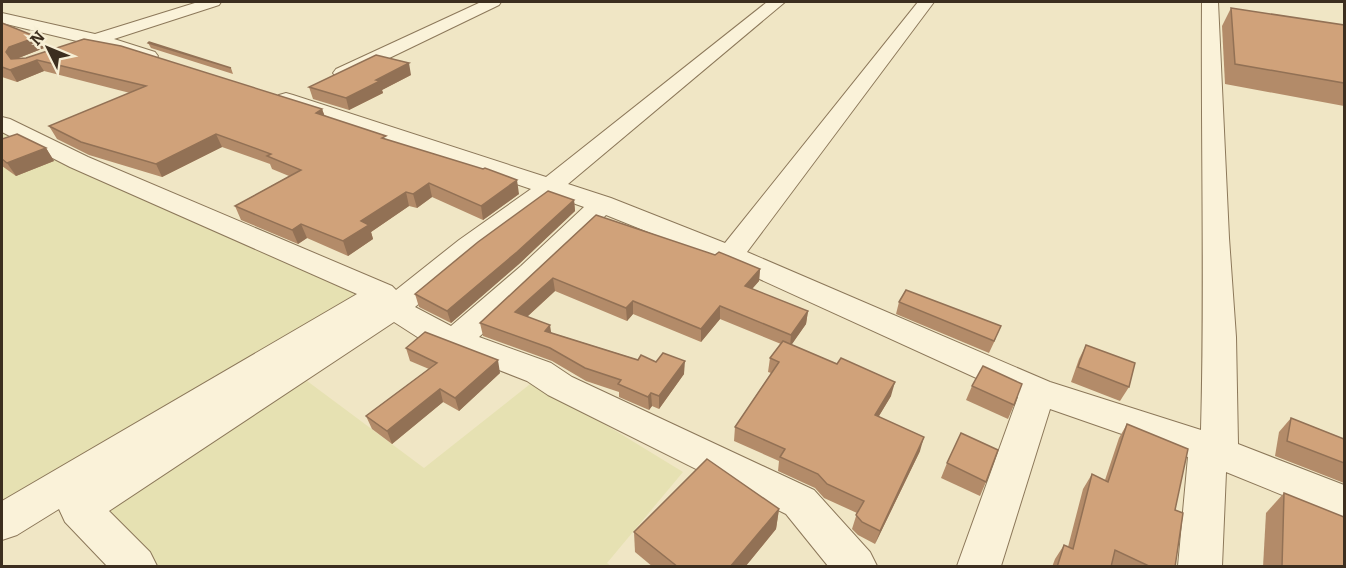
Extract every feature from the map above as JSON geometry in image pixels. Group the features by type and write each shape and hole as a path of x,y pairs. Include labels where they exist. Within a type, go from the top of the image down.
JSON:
{"street":[{"path":"66,50 213,2"},
{"path":"290,101 318,85 493,2"},
{"path":"135,567 79,509 469,246 551,186 777,2"},
{"path":"729,255 926,2"},
{"path":"1200,567 1214,450 1220,337 1214,205 1218,5"},
{"path":"2,18 94,39 170,63"},
{"path":"268,94 602,204 729,255 1038,391 1214,450 1344,502"},
{"path":"2,124 79,162 387,301 433,332 538,372 560,386 800,502 855,567"},
{"path":"455,341 498,300 531,273 602,204"},
{"path":"2,522 387,301"},
{"path":"979,567 1038,391"}],"shaded area":[{"path":"2,123 55,144 367,298 2,508"},
{"path":"295,372 424,468 534,381 683,472 607,563 611,566 119,566 62,513"}],"building":[{"path":"1231,8 1344,25 1344,83 1235,64"},
{"path":"2,23 37,37 9,47 6,52 11,59 26,58 84,39 121,46 322,109 316,113 386,136 382,138 485,168 517,180 481,206 429,183 413,194 406,192 361,221 369,225 343,241 301,224 292,230 235,206 301,170 267,156 271,154 216,134 156,164 81,142 49,126 146,86 37,60 10,70 2,67"},
{"path":"149,42 231,68 148,43"},
{"path":"376,55 409,63 346,98 309,87"},
{"path":"17,134 46,148 7,163 2,159 2,139"},
{"path":"548,191 574,200 447,311 415,294 478,242"},
{"path":"596,215 715,255 719,252 760,269 745,286 808,311 791,335 720,306 701,329 633,301 626,308 553,278 515,312 550,325 545,331 638,360 641,355 656,362 663,353 685,361 659,396 651,393 648,397 618,384 621,380 585,368 550,348 480,323"},
{"path":"906,290 1001,326 994,341 899,302"},
{"path":"425,332 498,360 455,398 440,389 387,431 366,416 437,363 406,348"},
{"path":"783,341 837,364 841,358 895,382 875,415 924,437 880,531 862,522 856,515 864,501 827,484 818,474 780,457 785,449 735,427 779,362 770,358"},
{"path":"1086,345 1135,363 1129,387 1078,367"},
{"path":"983,366 1022,384 1014,405 972,386"},
{"path":"1291,418 1344,439 1344,463 1287,441"},
{"path":"1127,424 1188,449 1175,510 1183,513 1175,567 1151,567 1115,550 1111,567 1057,567 1064,545 1073,549 1092,474 1108,482"},
{"path":"961,433 998,450 986,482 947,463"},
{"path":"707,459 779,509 730,567 678,567 634,532"},
{"path":"1284,493 1344,517 1344,567 1282,567"}]}
